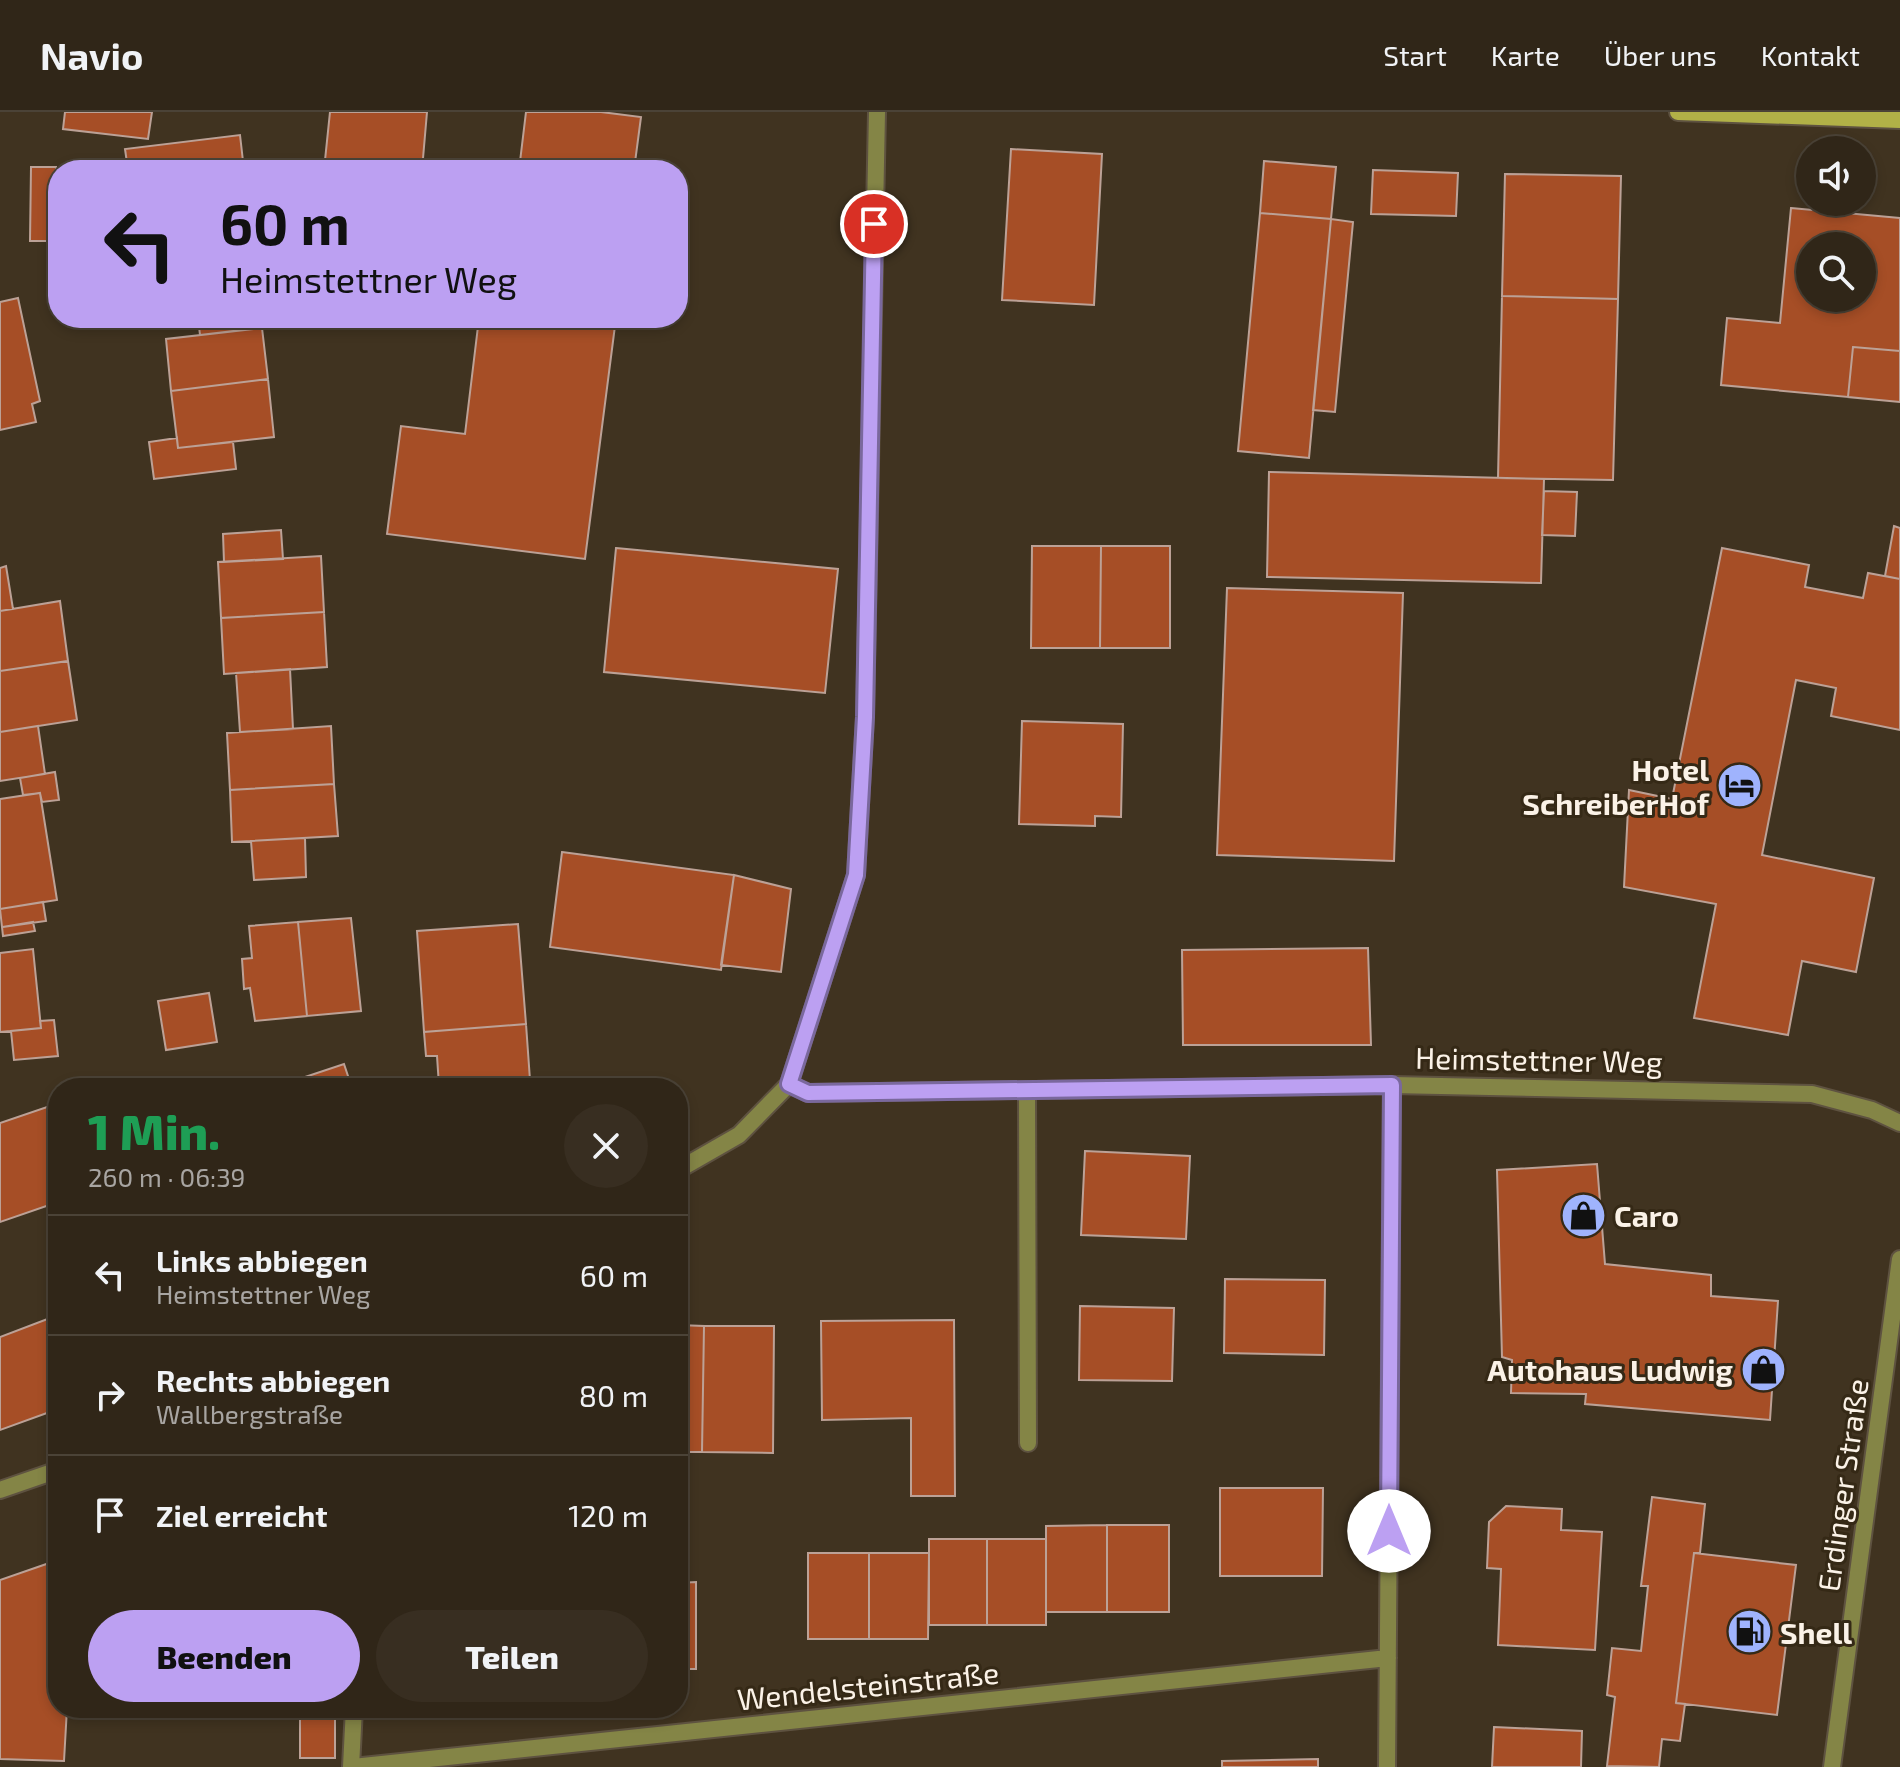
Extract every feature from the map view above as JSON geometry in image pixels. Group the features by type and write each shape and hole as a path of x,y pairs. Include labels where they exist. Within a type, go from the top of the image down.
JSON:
{"main road":[{"path":"1678,112 1900,120"}],"street":[{"path":"688,1164 739,1135 789,1084 856,875 865,717 877,112"},
{"name":"Heimstettner Weg","path":"789,1084 808,1093 1392,1085 1812,1094 1872,1110 1900,1123"},
{"path":"1387,1767 1392,1085"},
{"path":"1027,1090 1028,1443"},
{"name":"Erdinger Straße","path":"1832,1767 1900,1259"},
{"path":"0,1490 48,1473"},
{"name":"Wendelsteinstraße","path":"352,1767 1388,1658"},
{"path":"352,1767 354,1718"}],"building":[{"path":"65,112 152,112 148,139 63,129"},
{"path":"330,112 427,112 423,160 325,160"},
{"path":"526,112 601,112 641,117 635,160 520,160"},
{"path":"240,135 243,160 127,160 125,149"},
{"path":"1011,149 1102,154 1094,305 1002,300"},
{"path":"1264,161 1336,167 1331,219 1260,213"},
{"path":"31,167 48,167 48,241 30,241"},
{"path":"1373,170 1458,173 1456,216 1371,214"},
{"path":"1505,174 1621,176 1618,299 1502,296"},
{"path":"1791,208 1796,208 1796,216 1900,218 1900,351 1853,347 1848,397 1721,385 1727,318 1780,323"},
{"path":"1260,213 1331,219 1309,458 1238,451"},
{"path":"1331,219 1353,222 1335,412 1313,410"},
{"path":"1502,296 1618,299 1613,480 1498,478"},
{"path":"18,298 40,401 32,404 36,422 0,430 0,302"},
{"path":"199,328 250,329 200,335"},
{"path":"262,328 268,379 171,391 166,339"},
{"path":"478,328 615,328 585,559 387,534 401,426 465,434"},
{"path":"1853,347 1900,351 1900,402 1848,397"},
{"path":"268,379 274,437 178,448 171,391"},
{"path":"177,438 178,448 233,442 236,469 154,479 149,442"},
{"path":"1269,472 1544,479 1541,583 1267,577"},
{"path":"1544,491 1577,492 1575,536 1542,535"},
{"path":"1894,526 1900,528 1900,579 1885,576"},
{"path":"281,530 283,559 224,562 223,534"},
{"path":"1032,546 1101,546 1100,648 1031,648"},
{"path":"1101,546 1170,546 1170,648 1100,648"},
{"path":"616,548 838,569 825,693 604,672"},
{"path":"1722,548 1809,565 1805,587 1863,598 1868,573 1900,579 1900,730 1831,716 1836,688 1796,680 1762,855 1874,878 1856,972 1802,961 1788,1035 1694,1018 1716,904 1624,887 1629,790 1672,799"},
{"path":"321,556 324,612 221,618 218,562"},
{"path":"6,566 13,609 0,611 0,568"},
{"path":"1227,588 1403,593 1394,861 1217,855"},
{"path":"60,601 68,661 0,671 0,611"},
{"path":"324,612 327,667 224,674 221,618"},
{"path":"68,661 77,720 0,732 0,671"},
{"path":"290,669 293,729 240,732 236,673"},
{"path":"1022,721 1123,724 1121,817 1095,816 1095,826 1019,824"},
{"path":"38,726 45,774 0,781 0,732"},
{"path":"331,726 334,784 230,790 227,733"},
{"path":"55,772 59,800 42,802 40,793 23,795 20,778"},
{"path":"334,784 338,836 232,842 230,790"},
{"path":"40,793 57,900 0,909 0,799"},
{"path":"305,838 306,877 254,880 251,841"},
{"path":"562,852 734,875 721,970 550,947"},
{"path":"734,875 791,889 781,972 721,965"},
{"path":"43,902 46,921 2,927 0,909"},
{"path":"351,918 361,1011 307,1016 298,922"},
{"path":"33,922 35,931 3,936 2,927"},
{"path":"298,922 307,1016 255,1021 250,988 244,989 242,959 252,958 249,926"},
{"path":"518,924 526,1024 424,1032 417,931"},
{"path":"1368,948 1371,1045 1183,1045 1182,950"},
{"path":"33,949 41,1028 0,1032 0,953"},
{"path":"209,993 217,1042 166,1050 158,1001"},
{"path":"54,1020 58,1056 14,1060 11,1031 41,1028 40,1021"},
{"path":"526,1024 530,1078 438,1078 437,1056 426,1056 424,1032"},
{"path":"344,1064 349,1078 302,1078"},
{"path":"48,1107 48,1205 0,1222 0,1123"},
{"path":"1085,1151 1190,1156 1186,1239 1081,1235"},
{"path":"1597,1164 1605,1264 1711,1275 1711,1296 1778,1301 1770,1420 1585,1404 1586,1394 1511,1393 1512,1360 1502,1357 1497,1170"},
{"path":"1225,1279 1325,1280 1324,1355 1224,1353"},
{"path":"1080,1306 1174,1308 1172,1381 1079,1380"},
{"path":"48,1319 48,1413 0,1430 0,1337"},
{"path":"954,1320 955,1496 911,1496 911,1418 822,1420 821,1321"},
{"path":"688,1325 704,1326 702,1452 688,1452"},
{"path":"704,1326 774,1326 773,1453 702,1452"},
{"path":"1220,1488 1323,1488 1322,1576 1220,1576"},
{"path":"1652,1497 1705,1504 1700,1553 1694,1553 1676,1703 1685,1704 1680,1741 1662,1739 1659,1767 1607,1766 1615,1697 1607,1695 1612,1648 1641,1651 1648,1586 1641,1586"},
{"path":"1506,1506 1562,1509 1561,1530 1602,1532 1595,1650 1498,1645 1501,1569 1487,1568 1489,1522"},
{"path":"1107,1525 1169,1525 1169,1612 1107,1612"},
{"path":"1107,1525 1107,1612 1046,1612 1046,1526"},
{"path":"929,1539 987,1539 987,1625 929,1625"},
{"path":"987,1539 1046,1539 1046,1625 987,1625"},
{"path":"808,1553 869,1553 869,1639 808,1639"},
{"path":"869,1553 929,1553 928,1639 869,1639"},
{"path":"1694,1553 1796,1565 1777,1715 1676,1703"},
{"path":"48,1563 48,1718 66,1718 64,1761 0,1759 0,1580"},
{"path":"688,1582 696,1582 696,1669 688,1669"},
{"path":"300,1718 335,1718 335,1758 300,1758"},
{"path":"1494,1727 1582,1731 1581,1767 1492,1767"},
{"path":"1318,1759 1318,1767 1222,1767 1222,1761"}],"place":[{"name":"Hotel SchreiberHof","path":"1740,786"},
{"name":"Caro","path":"1583,1215"},
{"name":"Autohaus Ludwig","path":"1764,1369"},
{"name":"Shell","path":"1749,1632"}],"route":[{"path":"874,224 865,717 856,875 789,1084 808,1093 1392,1085 1389,1531"}]}
